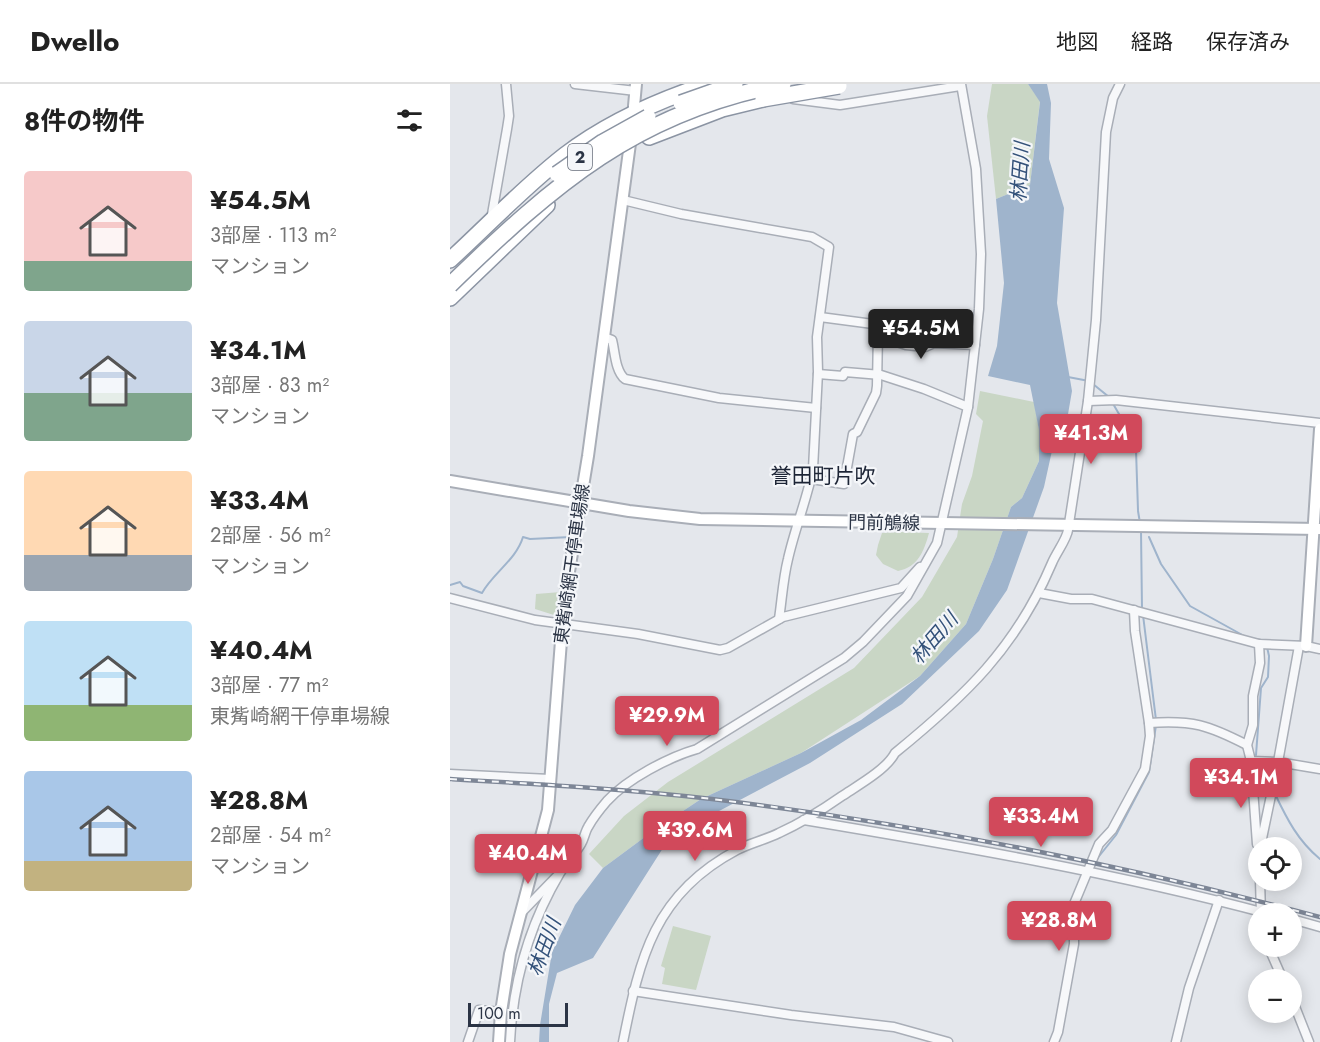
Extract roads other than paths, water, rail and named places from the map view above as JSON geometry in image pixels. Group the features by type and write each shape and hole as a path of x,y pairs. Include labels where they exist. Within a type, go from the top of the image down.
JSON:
{"highway":[{"name":"2","path":"450,271 519,205 583,155 656,113 735,84"},
{"name":"2","path":"450,285 508,228 543,198 569,177 614,147 668,119 695,108 783,84"},
{"path":"450,260 489,222 566,155 598,133 638,112 700,85"},
{"path":"450,298 550,203 578,181 650,136 722,109 840,85"},
{"path":"516,198 550,203"},
{"path":"488,262 489,222"}],"main road":[{"name":"東觜崎網干停車場線","path":"499,1042 501,1012 518,916 548,810 561,624 581,504 630,148 638,112 636,88"},
{"path":"1302,646 1317,529 1320,429"},
{"name":"門前鵤線","path":"450,481 581,504 688,518 1317,529"}],"street":[{"path":"489,222 507,129 506,84"},
{"path":"575,84 636,88"},
{"path":"789,84 792,99"},
{"path":"623,1042 633,991 644,954 656,927 685,887 711,866 738,850 804,820 874,774 892,759 895,753 954,704 1000,654 1039,593 1059,547 1068,536 1067,525 1088,401 1096,320 1106,132 1113,98 1120,84"},
{"path":"832,105 840,85"},
{"path":"510,1042 516,986 524,956 541,911 560,873 582,843 588,827 607,801 629,782 682,753 697,749 844,658 894,612 907,596 931,556 944,524 968,407 979,309 981,254 976,169 961,85 844,105 832,105 798,98 687,121"},
{"path":"623,200 681,214 812,237 829,247 817,337 818,374 811,479 797,521 784,578 779,619"},
{"path":"820,317 873,324 877,328 896,331 897,342 906,345 925,347 934,343 975,345"},
{"path":"811,479 844,484 853,434 857,432 876,393 877,328"},
{"path":"604,337 612,340 618,369 625,379 719,398 816,408"},
{"path":"818,374 843,376 845,372 876,374 924,388 968,407"},
{"path":"1088,401 1116,400 1320,423"},
{"path":"450,598 524,617 638,633 720,650 728,648 779,619 901,588 931,556"},
{"path":"1039,593 1071,599 1092,599 1259,644 1320,649"},
{"path":"1054,1042 1058,1032 1074,944 1074,904 1099,844 1112,830 1145,769 1150,736 1134,610"},
{"path":"1256,837 1251,761 1247,746 1253,726 1252,696 1260,663 1259,644"},
{"path":"1262,837 1302,646"},
{"path":"1149,723 1204,725 1247,746"},
{"path":"1251,761 1278,762 1320,769"},
{"path":"450,774 550,779"},
{"path":"804,820 971,848 1089,871 1248,908"},
{"path":"518,916 529,902 560,873"},
{"path":"1176,1042 1189,988 1219,900"},
{"path":"1302,922 1320,927"},
{"path":"633,991 894,1028 948,1042"},
{"path":"468,1042 479,1010 501,1012"},
{"path":"1302,1023 1310,1042"}],"water":[{"path":"1028,84 1047,84 1051,103 1049,159 1064,208 1057,303 1072,391 1067,420 1057,428 1044,487 1007,590 979,631 902,704 810,763 670,837 593,958 557,973 549,1004 549,1042 539,1042 552,952 575,905 603,868 701,799 801,753 861,720 920,676 966,624 993,559 1011,507 1022,498 1039,461 1039,430 1030,385 988,376 997,346 1004,283 996,199 1030,185 1040,102"}],"waterway":[{"path":"1068,377 1089,381"},
{"path":"1093,384 1109,397"},
{"path":"1112,402 1133,438 1136,450 1138,510"},
{"path":"1138,511 1140,523"},
{"path":"1141,531 1142,609"},
{"path":"450,585 460,582 463,586 482,593 510,560 523,537 530,539 571,537"},
{"path":"1149,537 1161,564 1190,606 1246,637"},
{"path":"1143,615 1156,720"},
{"path":"1256,755 1261,688 1268,677 1267,647"},
{"path":"1096,860 1116,835 1149,772 1156,725"},
{"path":"1257,764 1269,783"},
{"path":"1275,794 1299,837 1320,859"}],"railway":[{"path":"450,779 679,795 789,809 942,833 1094,863 1320,917"}],"district":[{"name":"誉田町片吹","path":"823,476"}],"water label":[{"name":"林田川","path":"1020,172"},
{"name":"林田川","path":"934,638"},
{"name":"林田川","path":"544,947"}]}
